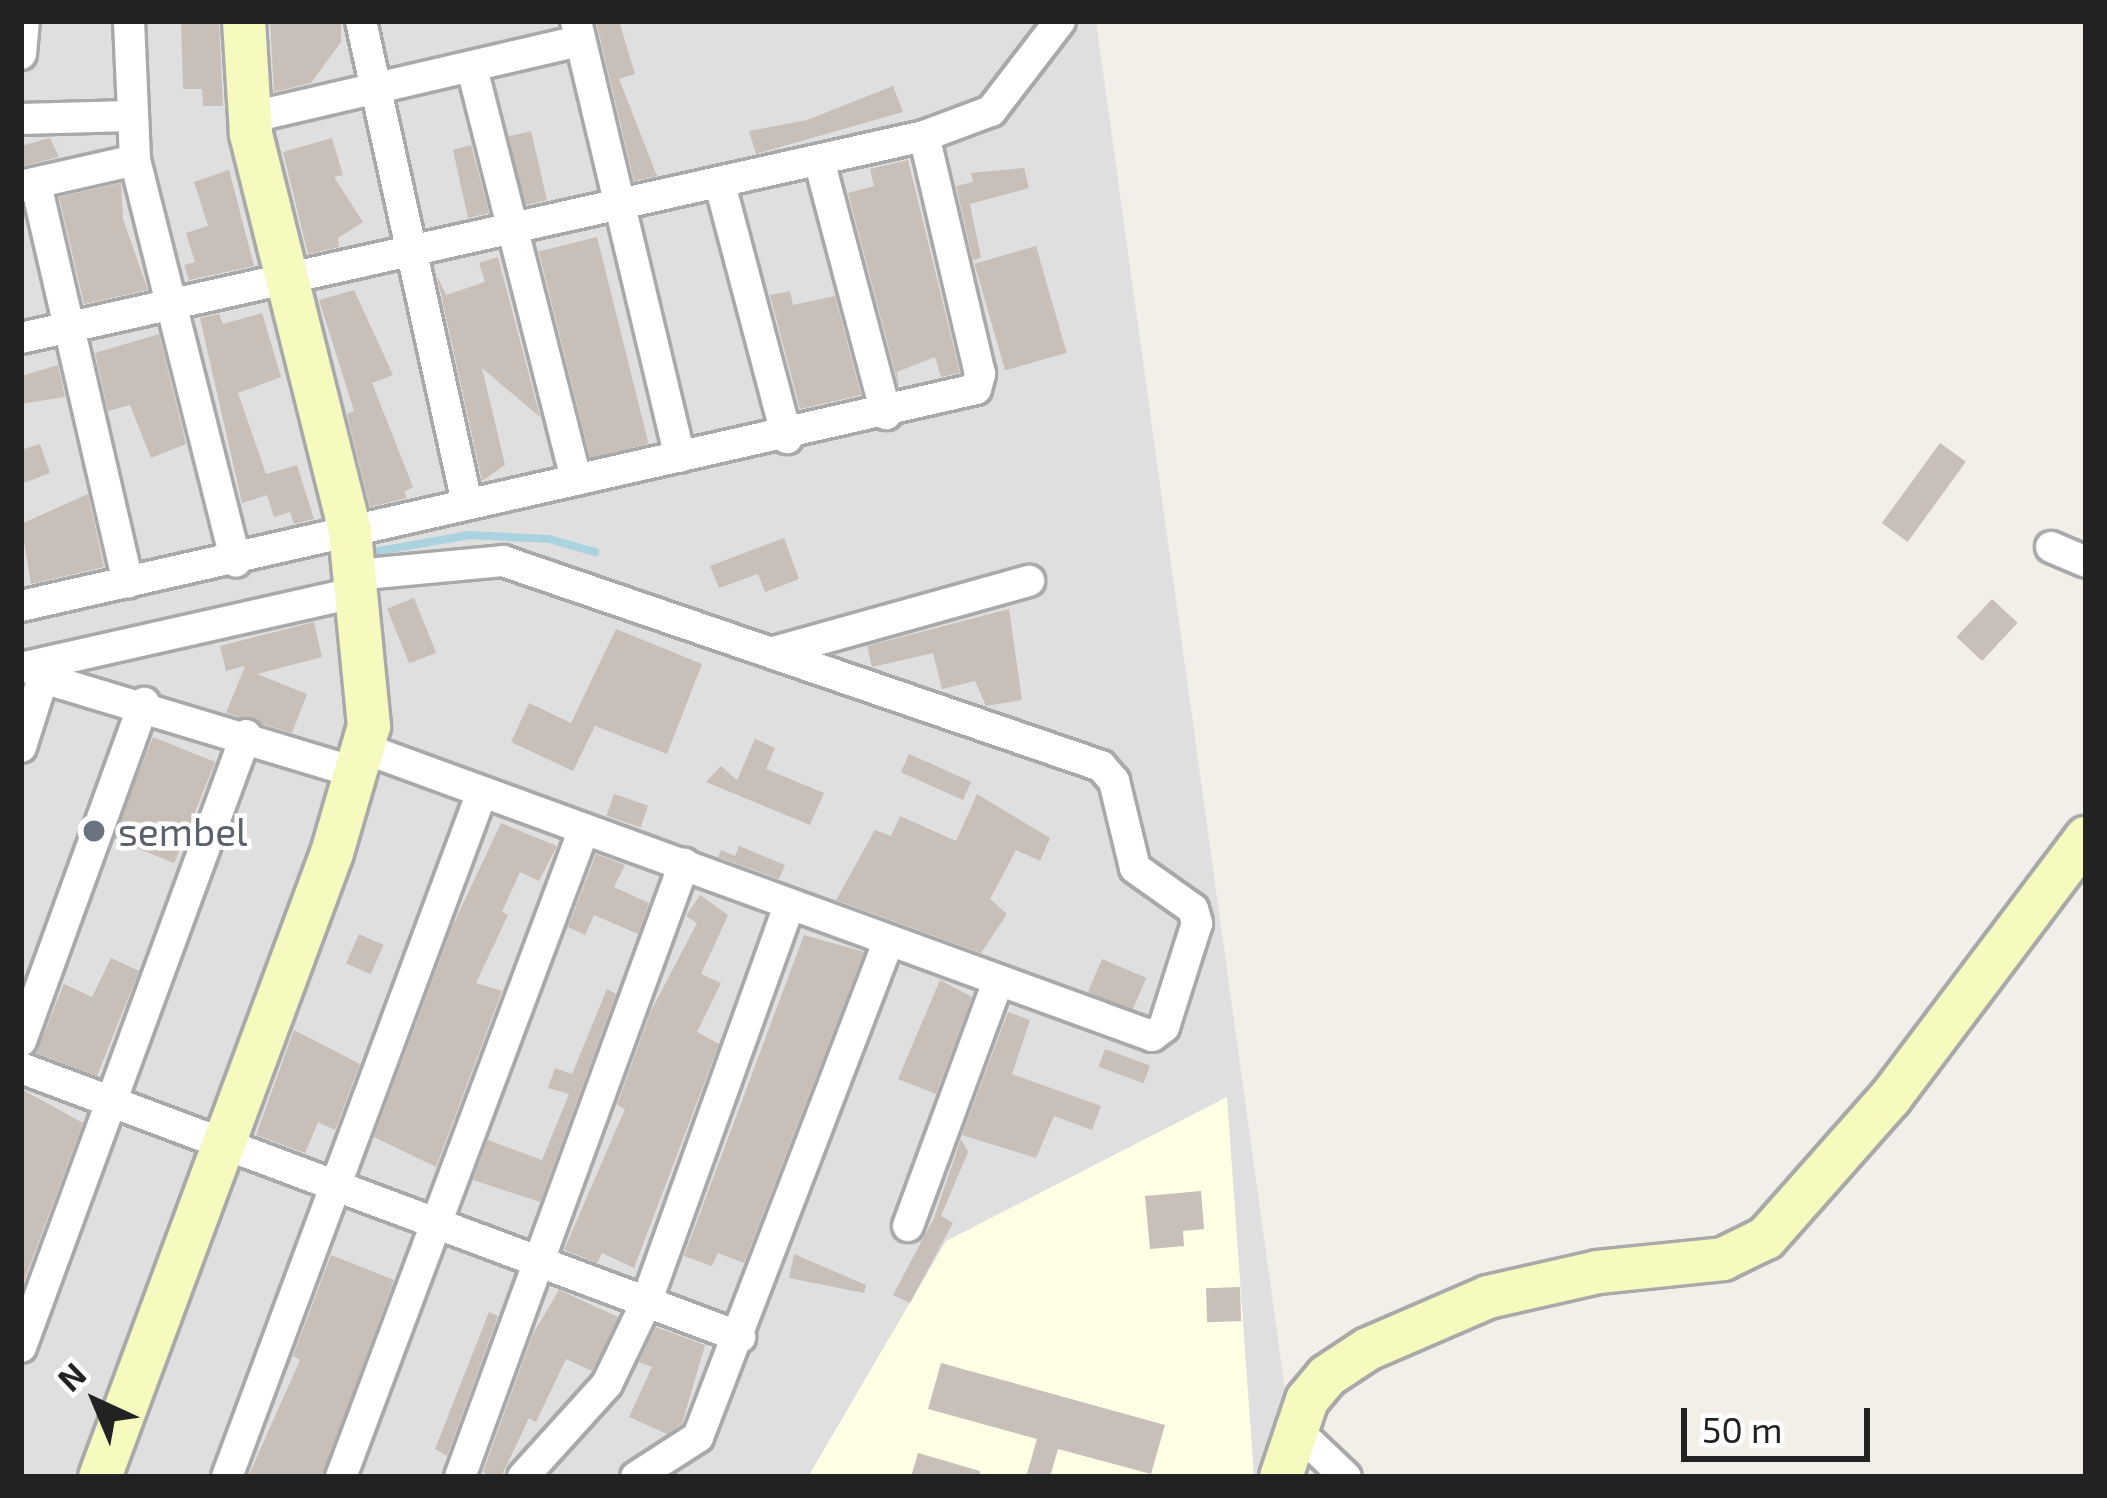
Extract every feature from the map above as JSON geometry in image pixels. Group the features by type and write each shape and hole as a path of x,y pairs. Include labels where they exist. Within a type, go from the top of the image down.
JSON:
{"street":[{"path":"21,54 24,21"},
{"path":"130,21 135,160 236,561"},
{"path":"100,1477 360,760 370,701 350,530 248,118 244,21"},
{"path":"361,21 406,252 467,505"},
{"path":"21,338 924,136 991,111 1060,21"},
{"path":"248,118 472,68 579,31 616,207 680,457"},
{"path":"472,68 576,480"},
{"path":"21,119 130,116"},
{"path":"23,596 128,584 236,561 350,530 787,438 982,384 924,136"},
{"path":"128,584 69,326 25,183 135,160"},
{"path":"820,160 886,414"},
{"path":"720,184 787,438"},
{"path":"2051,547 2086,562"},
{"path":"503,561 1101,766 1114,781 1135,868 1198,915 1161,1034 998,982 482,792 246,735 39,670 357,584 503,561"},
{"path":"774,652 1029,581"},
{"path":"21,747 39,670"},
{"path":"21,1041 144,703"},
{"path":"21,1347 246,735"},
{"path":"227,1477 482,792"},
{"path":"341,1477 440,1229 584,830"},
{"path":"1281,1477 1292,1426 1327,1376 1488,1297 1582,1275 1723,1259 1766,1238 1890,1098 2086,838"},
{"path":"460,1477 684,864"},
{"path":"523,1477 607,1384 646,1303 790,904"},
{"path":"636,1477 695,1442 740,1337 889,940"},
{"path":"908,1226 998,982"},
{"path":"21,1068 440,1229 740,1337"},
{"path":"1292,1426 1346,1477"}],"shaded area":[{"path":"21,21 1096,21 1297,1477 21,1477"},
{"path":"1227,1097 1254,1477 808,1477 946,1241"}],"building":[{"path":"181,21 219,21 223,106 203,106 202,89 183,89"},
{"path":"270,21 341,21 341,42 311,83 274,92"},
{"path":"596,21 619,21 635,74 619,79 657,176 634,181"},
{"path":"893,86 903,112 756,154 749,131 807,120"},
{"path":"531,131 547,200 525,205 509,136"},
{"path":"50,138 59,157 23,166 21,146"},
{"path":"332,138 343,175 334,177 363,222 338,238 339,247 308,254 283,152"},
{"path":"471,145 489,213 468,218 453,150"},
{"path":"908,160 960,373 941,377 935,357 897,372 899,387 848,193 874,186 870,169"},
{"path":"1024,168 1029,188 970,204 981,258 973,260 956,186 973,182 971,173"},
{"path":"229,170 254,266 189,280 184,265 195,262 186,233 208,226 194,182"},
{"path":"121,183 123,219 148,290 84,304 59,197"},
{"path":"597,237 649,444 590,458 539,252"},
{"path":"1036,246 1067,353 1005,370 974,264"},
{"path":"498,257 540,417 482,368 505,465 482,481 437,276 446,295 485,282 479,263"},
{"path":"354,290 393,375 372,383 413,487 404,492 407,498 370,507 347,414 354,411 319,300"},
{"path":"790,291 793,305 835,296 861,395 800,409 770,295"},
{"path":"262,313 281,377 238,393 266,474 297,465 314,519 294,524 290,512 274,517 267,495 242,503 200,318 219,314 223,324"},
{"path":"159,334 186,444 151,458 130,405 108,411 95,353"},
{"path":"58,365 65,397 21,404 21,376"},
{"path":"1940,443 1966,462 1908,542 1882,523"},
{"path":"40,444 50,473 21,484 21,450"},
{"path":"88,494 104,567 31,584 21,524"},
{"path":"784,538 799,579 765,592 758,574 719,588 710,566"},
{"path":"414,598 436,653 409,664 387,609"},
{"path":"1992,599 2018,623 1982,661 1957,637"},
{"path":"1009,609 1022,700 986,706 975,681 942,689 933,653 872,667 867,646"},
{"path":"314,622 322,657 257,674 307,694 292,733 226,713 245,666 226,671 220,646"},
{"path":"616,629 702,664 667,754 595,726 573,771 511,742 529,703 571,723"},
{"path":"153,737 215,762 174,863 112,838"},
{"path":"755,739 775,748 766,769 824,793 810,825 706,782 721,766 737,780"},
{"path":"909,754 971,782 963,800 901,772"},
{"path":"614,794 648,806 641,827 607,816"},
{"path":"977,794 1050,838 1040,861 1016,850 990,899 1007,914 981,953 836,900 875,830 891,836 900,816 956,841"},
{"path":"501,823 557,846 539,881 520,872 502,912 508,915 476,983 502,991 436,1167 374,1137 453,925"},
{"path":"739,846 785,865 779,879 718,857 721,850 735,856"},
{"path":"596,854 625,865 614,887 649,903 638,934 594,915 585,935 568,927"},
{"path":"700,895 728,915 701,974 721,983 697,1032 719,1044 634,1268 602,1253 597,1263 564,1250 625,1109 617,1105 651,1011 697,923 686,916"},
{"path":"359,934 384,945 371,974 346,963"},
{"path":"804,935 864,952 744,1263 718,1253 712,1266 684,1256"},
{"path":"111,958 139,971 97,1076 36,1053 64,984 92,997"},
{"path":"1102,959 1146,978 1132,1011 1088,992"},
{"path":"940,980 972,997 936,1094 898,1079"},
{"path":"607,989 616,994 540,1202 473,1180 488,1140 542,1160 569,1094 548,1088 555,1068 572,1074"},
{"path":"1008,1012 1030,1020 1012,1074 1101,1106 1092,1130 1054,1116 1036,1158 962,1135"},
{"path":"294,1030 360,1064 335,1130 318,1122 305,1153 256,1135"},
{"path":"1105,1049 1150,1065 1144,1083 1099,1067"},
{"path":"23,1090 83,1123 21,1289 21,1094"},
{"path":"961,1139 968,1152 941,1216 953,1223 910,1303 893,1295 934,1218"},
{"path":"1201,1191 1204,1229 1183,1231 1184,1246 1150,1249 1145,1196"},
{"path":"794,1254 866,1285 864,1293 789,1278"},
{"path":"331,1255 394,1280 322,1477 248,1477 300,1360 293,1356"},
{"path":"1240,1287 1241,1321 1207,1322 1206,1288"},
{"path":"559,1290 618,1317 592,1371 566,1359 536,1422 529,1418 501,1477 493,1477 483,1472 533,1334"},
{"path":"489,1312 498,1316 447,1456 435,1449"},
{"path":"656,1327 705,1345 682,1424 667,1434 629,1417 652,1367 639,1362"},
{"path":"941,1363 1165,1425 1151,1474 1058,1449 1050,1477 1026,1477 1037,1439 928,1409"},
{"path":"918,1453 980,1471 980,1477 911,1477"}],"waterway":[{"path":"368,553 469,535 549,539 595,552"}],"place":[{"name":"sembel","path":"94,831"}]}
